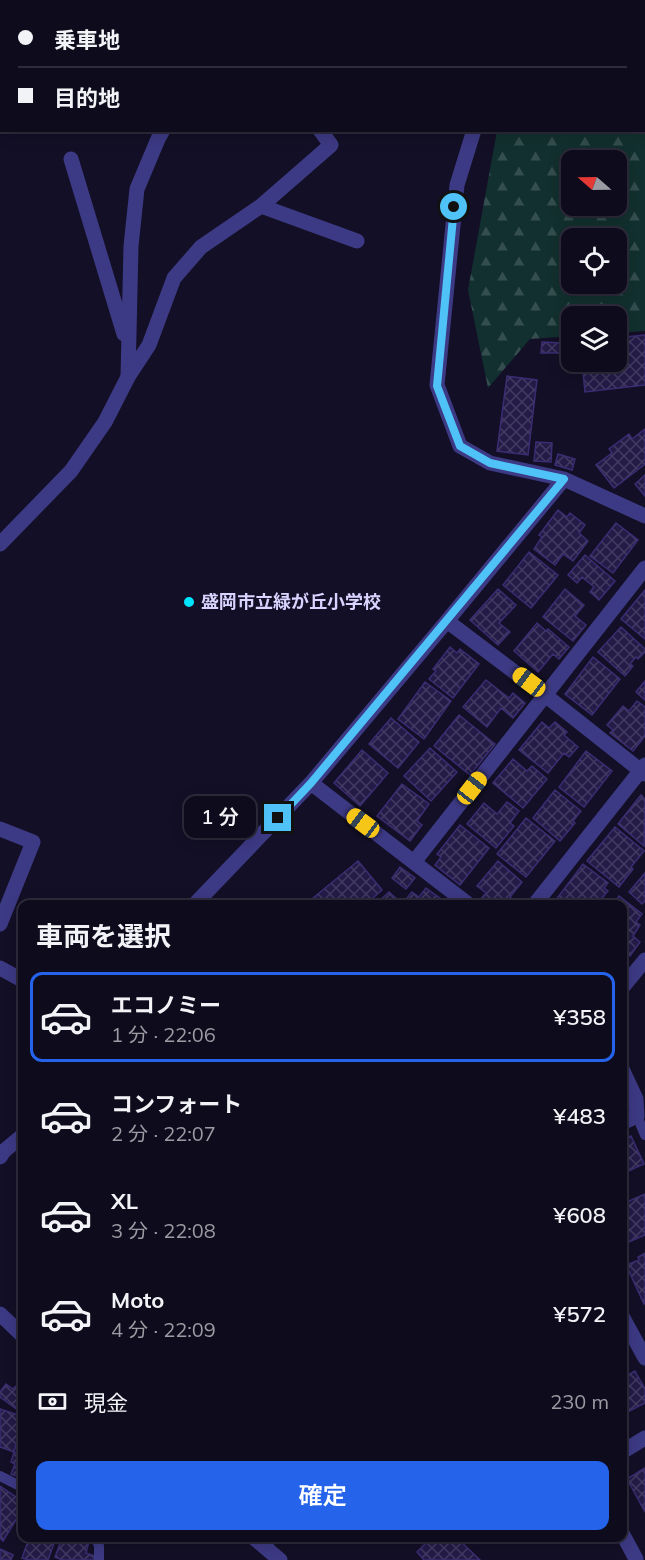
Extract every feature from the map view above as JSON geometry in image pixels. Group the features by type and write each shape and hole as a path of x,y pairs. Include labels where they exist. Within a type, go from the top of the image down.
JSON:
{"street":[{"path":"128,377 131,246 137,189 162,132"},
{"path":"0,544 71,471 105,422 128,377 149,345 174,278 201,247 261,206 332,145 322,132"},
{"path":"473,132 457,185 437,386 460,446 490,463 564,479 645,516"},
{"path":"71,159 129,351"},
{"path":"261,206 357,241"},
{"path":"199,900 311,783 564,479"},
{"path":"414,862 645,568"},
{"path":"447,621 644,770 538,900"},
{"path":"311,783 463,900"},
{"path":"0,830 33,842 0,924"},
{"path":"627,982 645,960"},
{"path":"0,968 18,978"},
{"path":"627,1076 641,1097 637,1116 627,1121"},
{"path":"0,1157 18,1139"},
{"path":"0,1314 18,1331"},
{"path":"627,1325 645,1358"},
{"path":"627,1449 645,1438"},
{"path":"627,1540 638,1557"},
{"path":"266,1542 280,1560"}],"lane":[{"path":"637,1116 645,1135"},
{"path":"0,1476 18,1485"},
{"path":"98,1542 99,1560"}],"green space":[{"path":"497,132 645,132 645,331 627,332 627,306 561,306 561,337 530,339 488,388 468,290"}],"building":[{"path":"645,335 645,385 585,392 583,372 627,372 627,337"},
{"path":"542,342 561,343 561,353 541,353"},
{"path":"507,376 537,380 528,455 497,451"},
{"path":"645,429 645,464 614,488 596,465 612,453 609,449 629,434 632,439"},
{"path":"536,442 552,443 551,462 534,461"},
{"path":"558,454 575,459 572,470 555,465"},
{"path":"645,475 645,496 635,484"},
{"path":"558,510 567,517 570,513 585,525 579,533 588,541 573,561 563,554 555,565 534,549 542,537 539,535"},
{"path":"616,523 638,540 613,573 590,556"},
{"path":"529,552 558,575 531,608 503,585"},
{"path":"585,555 615,581 599,600 590,592 594,587 582,577 577,583 568,575"},
{"path":"498,589 516,605 499,623 510,632 498,645 470,620"},
{"path":"565,589 584,605 575,616 586,625 573,641 543,617"},
{"path":"645,590 645,639 621,619"},
{"path":"537,623 569,647 559,659 553,654 538,672 514,651"},
{"path":"621,627 645,649 638,659 636,657 630,664 633,666 625,676 598,652"},
{"path":"450,647 457,653 460,649 479,664 453,698 429,679 436,671 433,669"},
{"path":"593,657 620,679 592,715 565,694"},
{"path":"486,680 509,698 513,693 525,703 513,718 501,708 487,727 463,707"},
{"path":"645,681 645,700 636,692"},
{"path":"425,682 451,701 424,739 398,719"},
{"path":"637,701 645,707 645,736 633,751 610,733 613,730 607,725 623,706 629,711"},
{"path":"459,715 495,744 470,775 434,746"},
{"path":"391,718 419,742 398,768 369,744"},
{"path":"542,722 549,728 555,722 567,732 564,735 578,747 569,757 564,753 548,773 519,750"},
{"path":"430,748 457,772 431,801 404,776"},
{"path":"362,750 388,773 360,806 334,783"},
{"path":"586,751 612,771 584,807 559,787"},
{"path":"513,759 527,771 532,766 547,779 523,808 493,783"},
{"path":"402,784 429,804 417,821 422,825 410,841 377,816"},
{"path":"555,790 581,811 573,821 575,823 560,841 533,818"},
{"path":"641,795 645,799 644,846 618,824"},
{"path":"507,802 519,811 510,823 514,826 496,848 467,824 484,803 497,814"},
{"path":"526,818 555,841 526,877 497,854"},
{"path":"460,825 489,848 460,885 435,865 441,857 437,854"},
{"path":"615,827 644,851 619,887 587,861"},
{"path":"358,861 382,890 371,900 311,900"},
{"path":"498,861 522,882 510,897 514,900 480,900 486,893 477,886"},
{"path":"583,864 608,883 604,888 608,891 600,900 556,900"},
{"path":"400,867 415,878 406,889 392,878"},
{"path":"645,873 645,901 642,904 629,892"},
{"path":"426,888 441,899 405,900 412,892 419,897"},
{"path":"389,892 398,900 380,900"},
{"path":"627,902 642,914 636,922 640,925 633,936 640,942 630,956 627,954"},
{"path":"631,1136 644,1164 627,1172 627,1138"},
{"path":"645,1194 645,1235 627,1243 627,1202"},
{"path":"645,1253 645,1304 627,1267 627,1265 639,1260 638,1257"},
{"path":"635,1371 645,1389 645,1403 627,1412 627,1375"},
{"path":"6,1384 13,1389 18,1386 18,1410 0,1397 0,1392"},
{"path":"0,1409 18,1415 18,1438 14,1452 0,1447"},
{"path":"14,1452 18,1454 18,1477 11,1474 15,1464 11,1462"},
{"path":"645,1468 645,1512 627,1479"},
{"path":"0,1486 18,1498 18,1517 3,1541 0,1538"},
{"path":"28,1542 55,1542 48,1560 22,1558"},
{"path":"61,1542 89,1542 86,1553 95,1556 94,1560 62,1560 55,1557"},
{"path":"427,1542 461,1542 480,1560 424,1560 417,1552"},
{"path":"0,1549 13,1555 11,1560 0,1560"}],"place":[{"name":"盛岡市立緑が丘小学校","path":"189,602"}],"route":[{"path":"278,818 311,783 564,479 490,463 460,446 437,386 454,207"}]}
